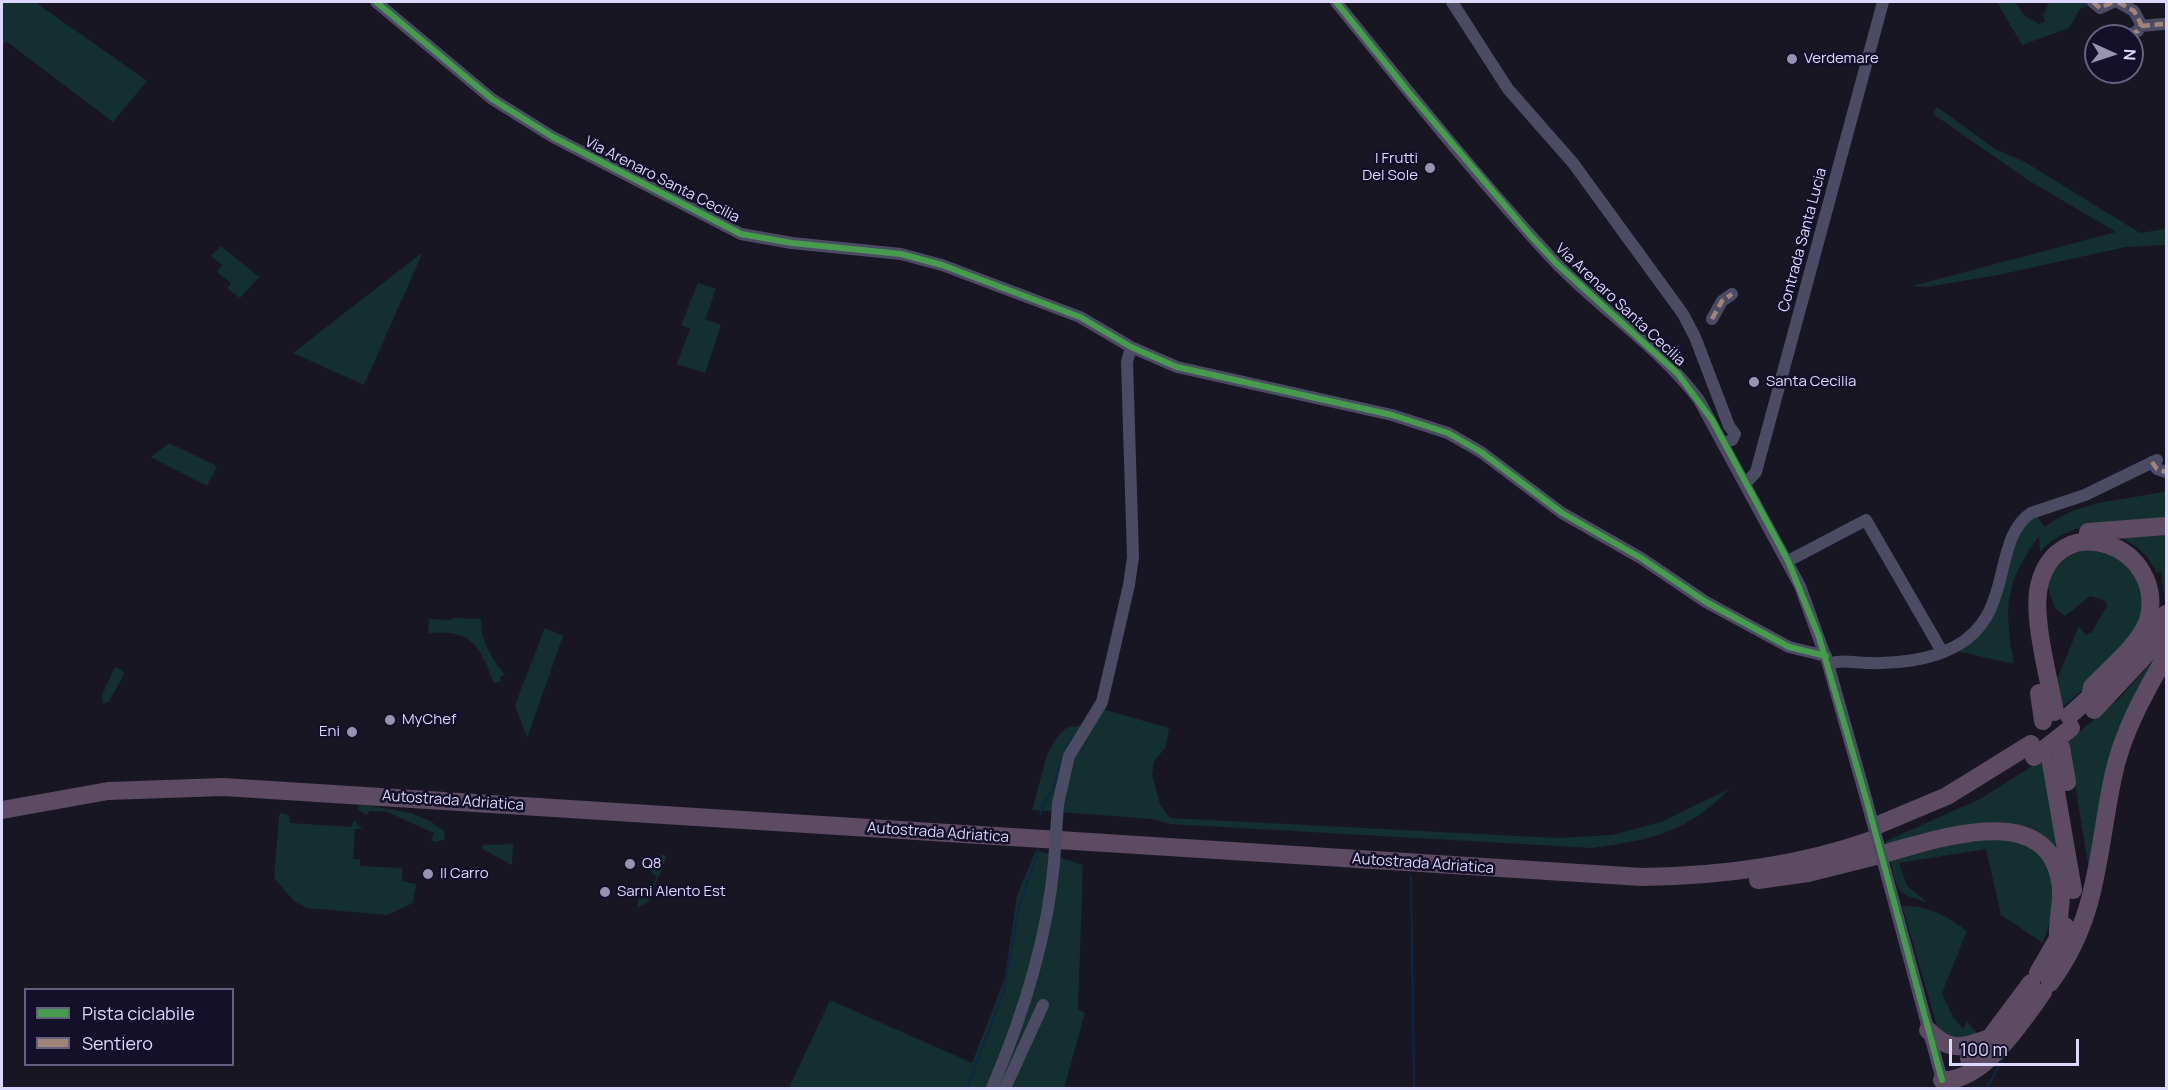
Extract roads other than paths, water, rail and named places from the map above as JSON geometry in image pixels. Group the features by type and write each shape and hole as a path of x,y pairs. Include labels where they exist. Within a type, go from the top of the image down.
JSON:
{"highway":[{"path":"2059,719 2026,612 2030,582 2038,565 2054,546 2078,534 2166,526"},
{"path":"2059,719 2038,613 2040,583 2049,564 2063,551 2079,543 2099,541 2124,548 2138,558 2148,573 2153,602 2143,631 2092,687 2090,697"},
{"name":"Autostrada Adriatica","path":"2,810 108,791 158,787 223,787 1507,870 1642,877 1710,874 1802,860 1877,840 1968,798 2039,755 2059,719 2090,697 2122,666 2166,614"},
{"name":"Autostrada Adriatica","path":"2059,719 2120,685 2166,633"},
{"path":"2064,941 2084,922 2093,893 2113,775 2141,700 2166,656"},
{"path":"1942,1080 1959,1079 1986,1061 2015,1031 2064,941 2079,903 2081,875 2061,747"},
{"path":"2039,755 2073,892 2064,941"},
{"name":"Autostrada Adriatica","path":"2,797 96,780 169,775 231,776 1637,865 1688,864 1757,857 1815,845 1877,840"},
{"path":"1877,840 2004,830 2028,838 2048,854 2058,871 2061,892 2057,921 2064,941"},
{"path":"1942,1080 1946,1073 1977,1053 2040,983"},
{"path":"1929,1030 1938,1041 1955,1047 1989,1038"},
{"path":"1973,1089 1986,1061"}],"street":[{"name":"Via Arenaro Santa Cecilia","path":"376,2 492,99 553,137 741,234 792,243 901,254 942,265 1080,317 1131,347 1177,367 1392,415 1448,434 1481,452 1562,513 1641,558 1706,602 1788,647 1827,660 1880,663 1939,653 1955,647 1987,620 2013,537 2023,518 2031,513 2085,495 2155,461 2157,469 2166,472"},
{"name":"Via Arenaro Santa Cecilia","path":"1336,2 1418,104 1550,257 1688,386 1724,443 1788,561 1812,615 1867,802 1942,1080"},
{"path":"1452,2 1508,88 1573,163 1683,314 1695,337 1734,434 1732,440 1724,443"},
{"name":"Contrada Santa Lucia","path":"1746,483 1756,472 1883,2"},
{"path":"2093,2 2100,8 2113,2"},
{"path":"2118,2 2134,11 2139,24"},
{"path":"2144,26 2163,24"},
{"path":"1712,319 1722,301 1732,294"},
{"path":"992,1089 1023,1004 1045,925 1054,863 1058,804 1069,756 1102,702 1129,585 1133,557 1128,362 1131,347"},
{"path":"1788,561 1868,521 1940,648 1939,653"},
{"path":"1005,1089 1043,1005"}],"waterway":[{"path":"1067,749 1072,737"},
{"path":"1040,815 1044,802 1053,789 1063,756"},
{"path":"967,1088 1004,991 1019,907 1039,849"},
{"path":"1411,877 1414,1088"},
{"path":"1987,1088 2004,1057"}],"place":[{"name":"Verdemare","path":"1792,59"},
{"name":"I Frutti Del Sole","path":"1430,168"},
{"name":"Santa Cecilia","path":"1754,382"},
{"name":"MyChef","path":"390,720"},
{"name":"Eni","path":"352,732"},
{"name":"Q8","path":"630,864"},
{"name":"Il Carro","path":"428,874"},
{"name":"Sarni Alento Est","path":"605,892"}]}
